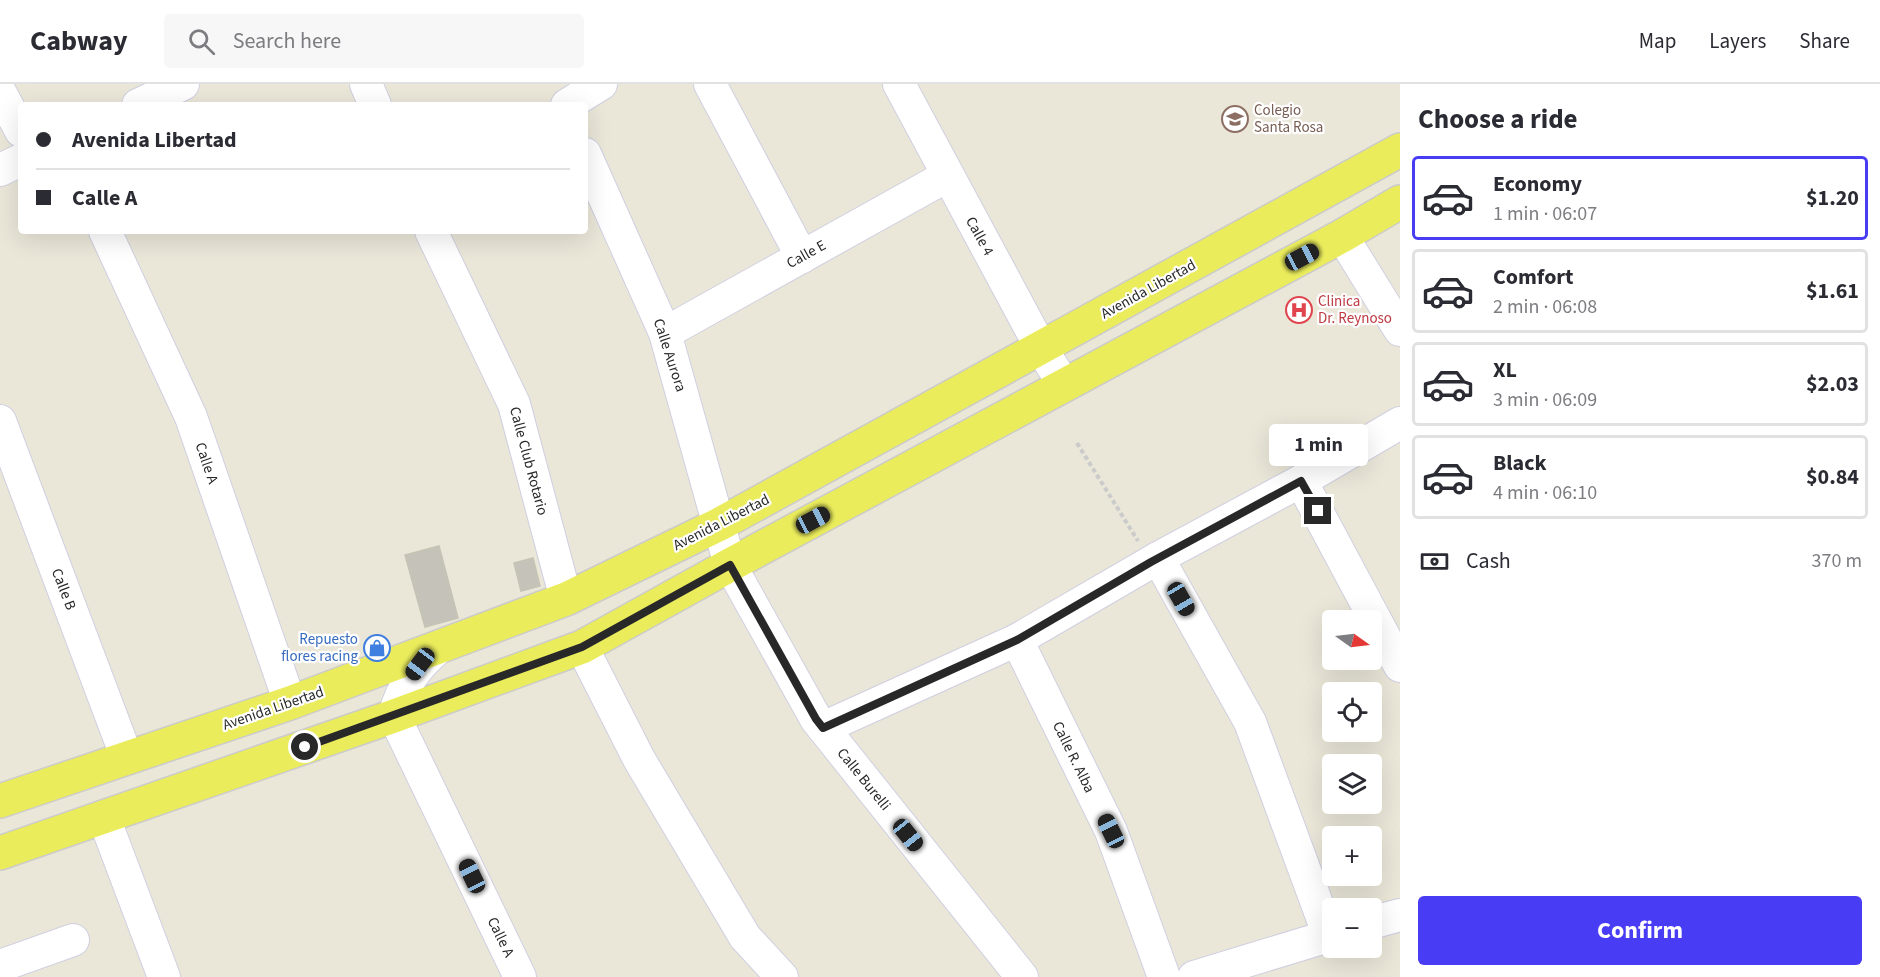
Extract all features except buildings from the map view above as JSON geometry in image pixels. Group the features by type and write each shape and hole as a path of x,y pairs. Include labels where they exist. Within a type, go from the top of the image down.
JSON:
{"main road":[{"name":"Avenida Libertad","path":"0,801 290,703 566,598 720,524 1400,150"},
{"path":"0,853 394,716 582,647 1342,236 1400,202"}],"street":[{"path":"144,102 183,84"},
{"path":"366,84 374,102"},
{"path":"572,102 602,84"},
{"path":"710,84 802,257"},
{"name":"Calle 4","path":"899,84 1041,348 1064,385"},
{"path":"0,92 18,125"},
{"path":"0,170 18,161"},
{"name":"Calle Aurora","path":"588,161 665,333 730,565"},
{"name":"Calle E","path":"665,333 947,176"},
{"name":"Calle A","path":"106,234 191,417 290,703"},
{"name":"Calle Club Rotario","path":"432,234 514,404 566,598"},
{"path":"1342,236 1400,330"},
{"name":"Calle B","path":"0,421 127,758"},
{"path":"823,728 1017,640 1400,423"},
{"path":"1301,481 1400,666"},
{"path":"1155,560 1250,722 1322,912"},
{"name":"Calle Burelli","path":"730,565 816,719 1022,977"},
{"name":"Calle R. Alba","path":"1017,640 1111,831 1164,977"},
{"path":"394,716 403,688 411,676 420,664 442,645"},
{"path":"582,647 639,759 745,937 783,977"},
{"name":"Calle A","path":"394,716 520,977"},
{"path":"104,818 164,977"},
{"path":"1382,920 1400,915"},
{"path":"1194,977 1322,939"},
{"path":"0,966 73,940"}],"path":[{"path":"1077,442 1155,560"}],"place":[{"name":"Colegio Santa Rosa","path":"1235,119"},
{"name":"Clinica Dr. Reynoso","path":"1299,310"},
{"name":"Repuesto flores racing","path":"377,648"}],"route":[{"path":"305,747 582,647 730,565 823,728 1017,640 1151,562 1301,481 1318,511"}]}
